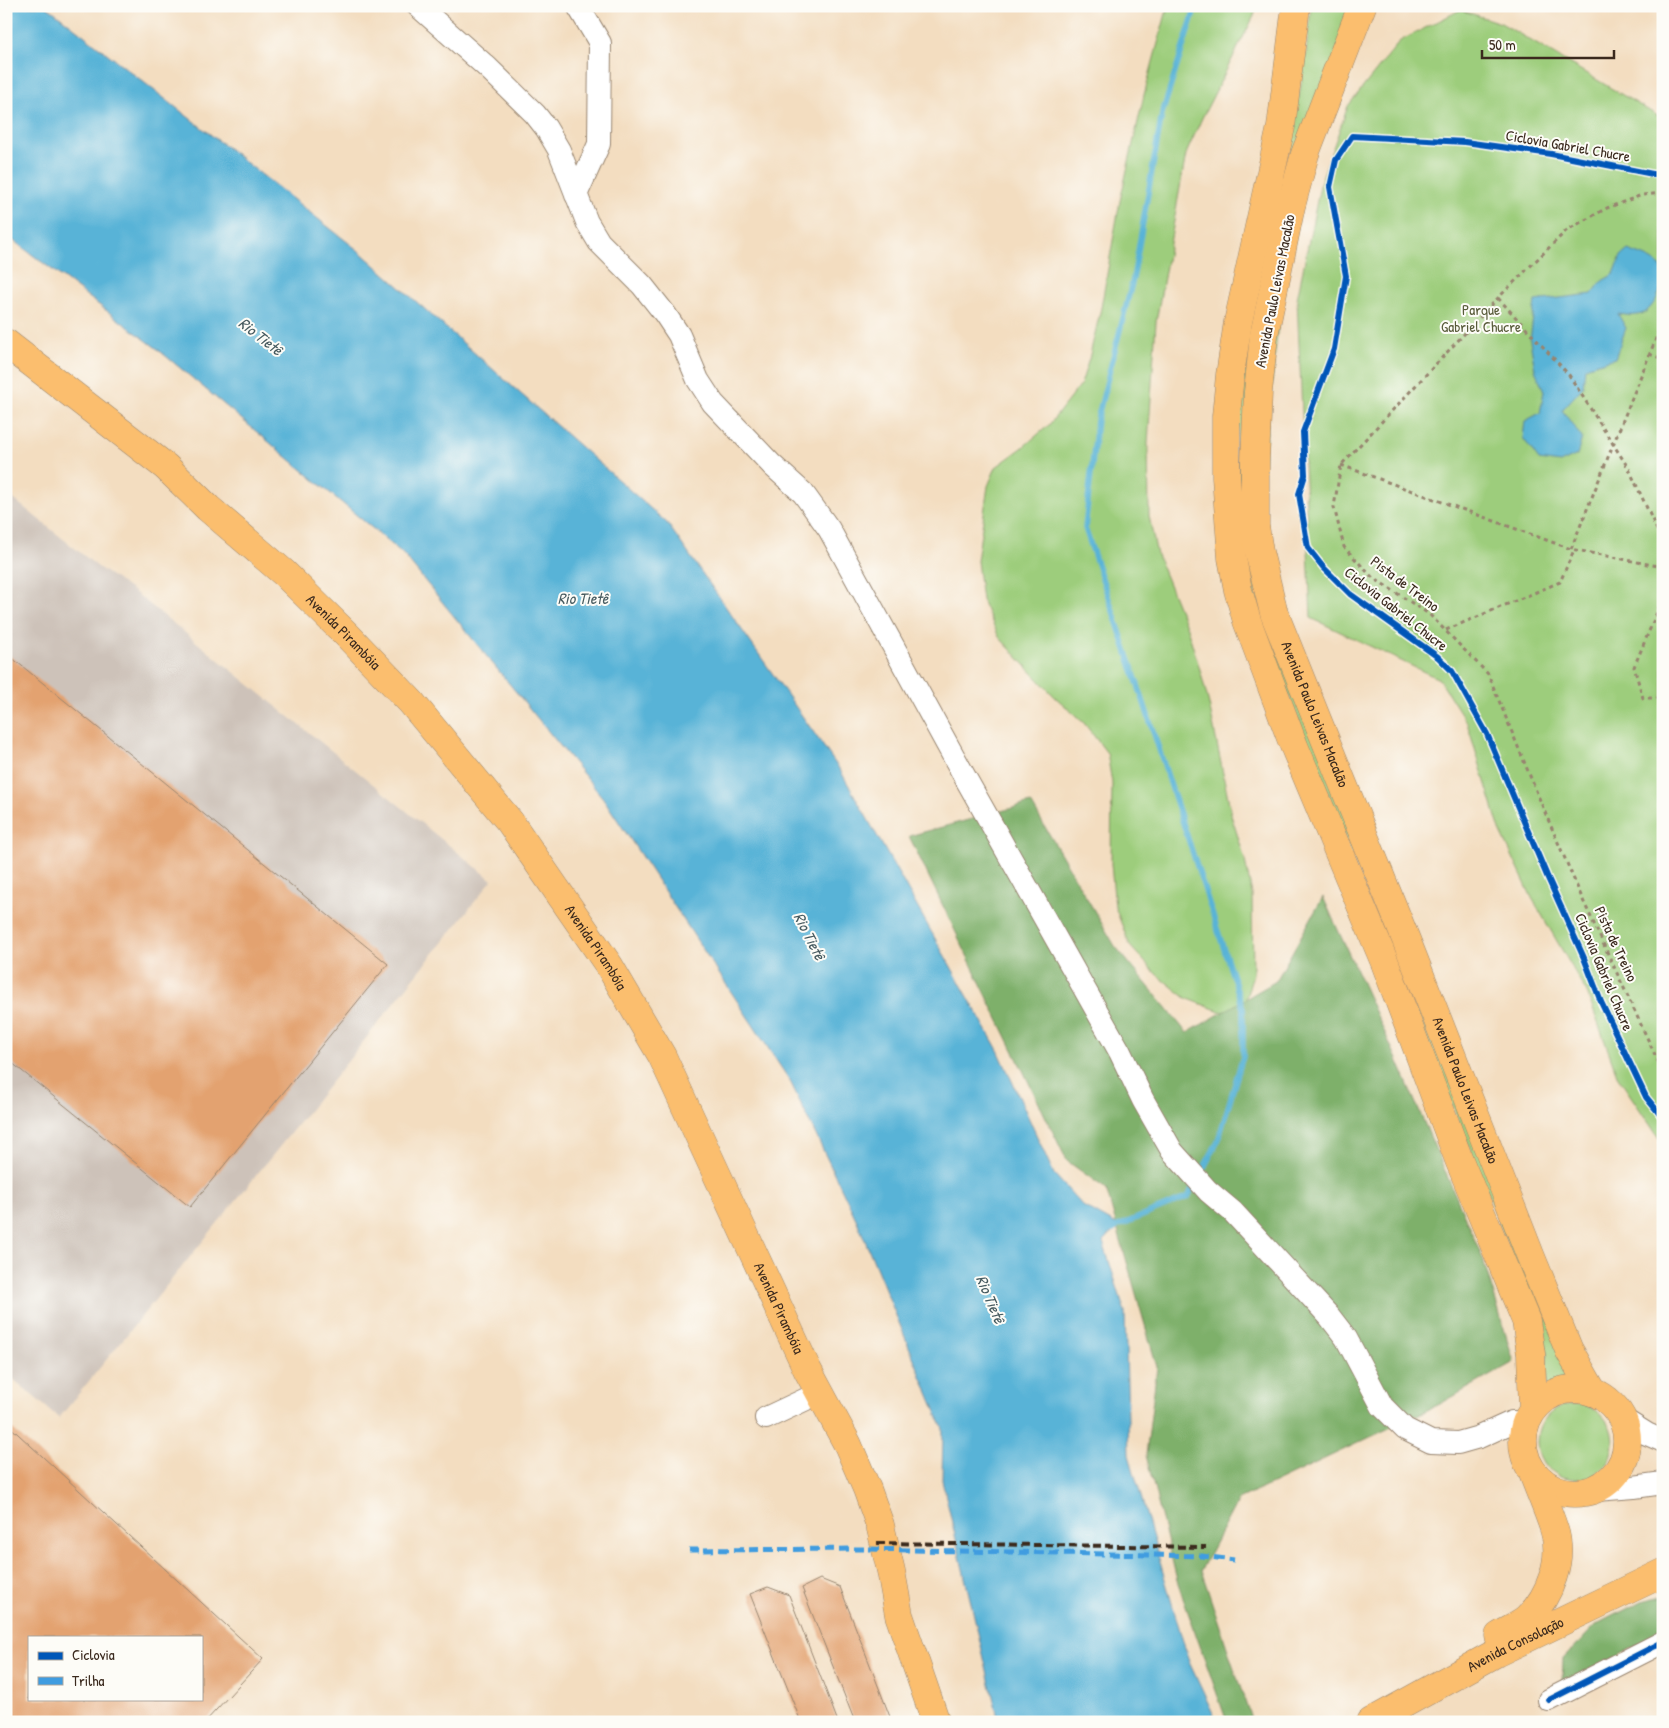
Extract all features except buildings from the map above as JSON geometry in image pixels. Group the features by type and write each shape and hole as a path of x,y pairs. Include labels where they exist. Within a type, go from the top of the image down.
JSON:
{"main road":[{"name":"Avenida Paulo Leivas Macalão","path":"1296,6 1281,127 1238,322 1230,375 1226,416 1226,477 1234,566 1238,590 1247,621 1292,741 1385,963 1459,1160 1526,1321 1531,1354 1529,1416"},
{"name":"Avenida Paulo Leivas Macalão","path":"1362,6 1318,116 1305,154 1291,206 1264,335 1257,400 1255,461 1255,526 1259,552 1274,613 1412,952 1531,1257 1570,1350 1593,1392"},
{"name":"Avenida Pirambóia","path":"6,343 166,467 208,508 284,573 348,636 411,702 510,822 610,967 662,1056 799,1352 848,1445 880,1525 900,1615 936,1722"},
{"path":"1462,1672 1473,1652 1528,1618 1545,1596 1556,1565 1558,1552 1555,1530 1532,1471 1524,1456 1522,1440 1529,1416 1545,1398 1560,1390 1576,1388 1593,1392 1605,1398 1623,1419 1628,1440 1624,1460 1613,1478 1596,1490 1578,1494 1560,1492 1544,1484 1532,1471"},
{"name":"Avenida Consolação","path":"1371,1722 1496,1653 1663,1573"}],"street":[{"path":"418,6 488,68 535,114 546,128 559,150 587,222 599,242 642,285 665,314 679,335 698,380 713,403 772,465 803,493 828,529 1120,1052 1143,1100 1172,1151 1186,1169 1233,1212 1329,1316 1346,1338 1382,1406 1405,1429 1432,1442 1458,1443 1479,1437 1529,1416"},
{"path":"576,195 599,144 600,43 578,6"},
{"path":"766,1418 819,1392"},
{"path":"1623,1419 1663,1442"},
{"path":"1596,1490 1663,1483"},
{"path":"1549,1700 1663,1642"}],"path":[{"path":"1663,193 1642,195 1607,208 1566,230 1498,298 1341,464 1572,550 1663,567"},
{"path":"1498,298 1569,375 1629,469 1663,543"},
{"path":"1446,630 1560,582 1663,321"},
{"path":"1650,354 1663,358"},
{"path":"1663,598 1634,668 1643,698 1663,698"},
{"path":"1659,1066 1663,1056"}],"shaded area":[{"path":"6,493 98,567 133,591 492,880 289,1135 59,1418 6,1373"}],"green space":[{"path":"1168,6 1256,6 1254,16 1202,118 1186,154 1156,322 1148,443 1149,516 1157,555 1187,628 1199,666 1209,704 1232,818 1244,856 1252,894 1253,974 1243,1008 1222,1012 1186,998 1156,974 1130,946 1115,907 1111,864 1112,783 1107,753 1084,723 1054,696 999,637 982,600 977,561 988,486 996,467 1049,425 1081,384 1101,308 1120,201 1144,95"},
{"path":"1311,6 1354,6 1295,163 1253,565 1547,1314 1569,1379 1547,1386 1547,1352 1540,1324 1255,610 1245,571 1237,445 1241,396 1251,332 1288,163 1306,53"},
{"name":"Parque Gabriel Chucre","path":"1460,10 1501,23 1663,119 1663,1144 1618,1077 1587,993 1532,898 1500,830 1467,723 1439,679 1311,618 1297,299 1321,181 1348,106 1400,41"},
{"path":"1031,803 1115,946 1187,1033 1276,981 1323,897 1395,1055 1483,1259 1514,1362 1440,1404 1238,1500 1201,1570 1252,1722 1227,1722 1178,1584 1146,1455 1157,1367 1106,1189 1067,1161 909,836"},
{"path":"1575,1404 1589,1407 1602,1415 1610,1428 1613,1442 1610,1456 1602,1469 1589,1477 1575,1480 1561,1477 1548,1469 1540,1456 1537,1442 1540,1428 1548,1415 1561,1407"},
{"path":"1663,1596 1663,1633 1562,1683 1563,1659 1596,1625 1642,1601"}],"water":[{"name":"Rio Tietê","path":"6,6 45,6 53,11 359,251 667,523 840,770 998,1050 1054,1174 1083,1206 1118,1226 1103,1242 1125,1312 1129,1455 1189,1662 1217,1722 999,1722 942,1480 943,1429 857,1221 790,1081 603,798 402,553 155,347 6,235"},
{"path":"1628,250 1649,258 1660,266 1663,277 1660,291 1653,304 1644,313 1634,315 1618,314 1626,328 1615,358 1585,367 1583,387 1562,410 1582,438 1577,455 1560,463 1539,460 1523,438 1525,421 1540,413 1544,391 1535,370 1530,341 1535,301 1592,294 1602,281 1614,274 1621,256"}],"waterway":[{"path":"1196,6 1162,114 1133,279 1097,420 1085,528 1243,1008 1243,1056 1218,1141 1200,1175"},
{"path":"1113,1230 1118,1226 1188,1197 1195,1183"}],"railway":[{"path":"877,1543 1206,1547"}],"marked path":[{"path":"689,1550 865,1549 1202,1556 1234,1560"}],"cycle path":[{"name":"Ciclovia Gabriel Chucre","path":"1663,176 1551,154 1465,142 1352,136 1336,160 1330,187 1346,276 1334,349 1303,432 1305,475 1299,494 1308,548 1323,567 1350,594 1438,657 1452,671 1487,734 1584,958 1601,1002 1646,1097 1663,1118"},
{"path":"1549,1700 1663,1642"}]}
